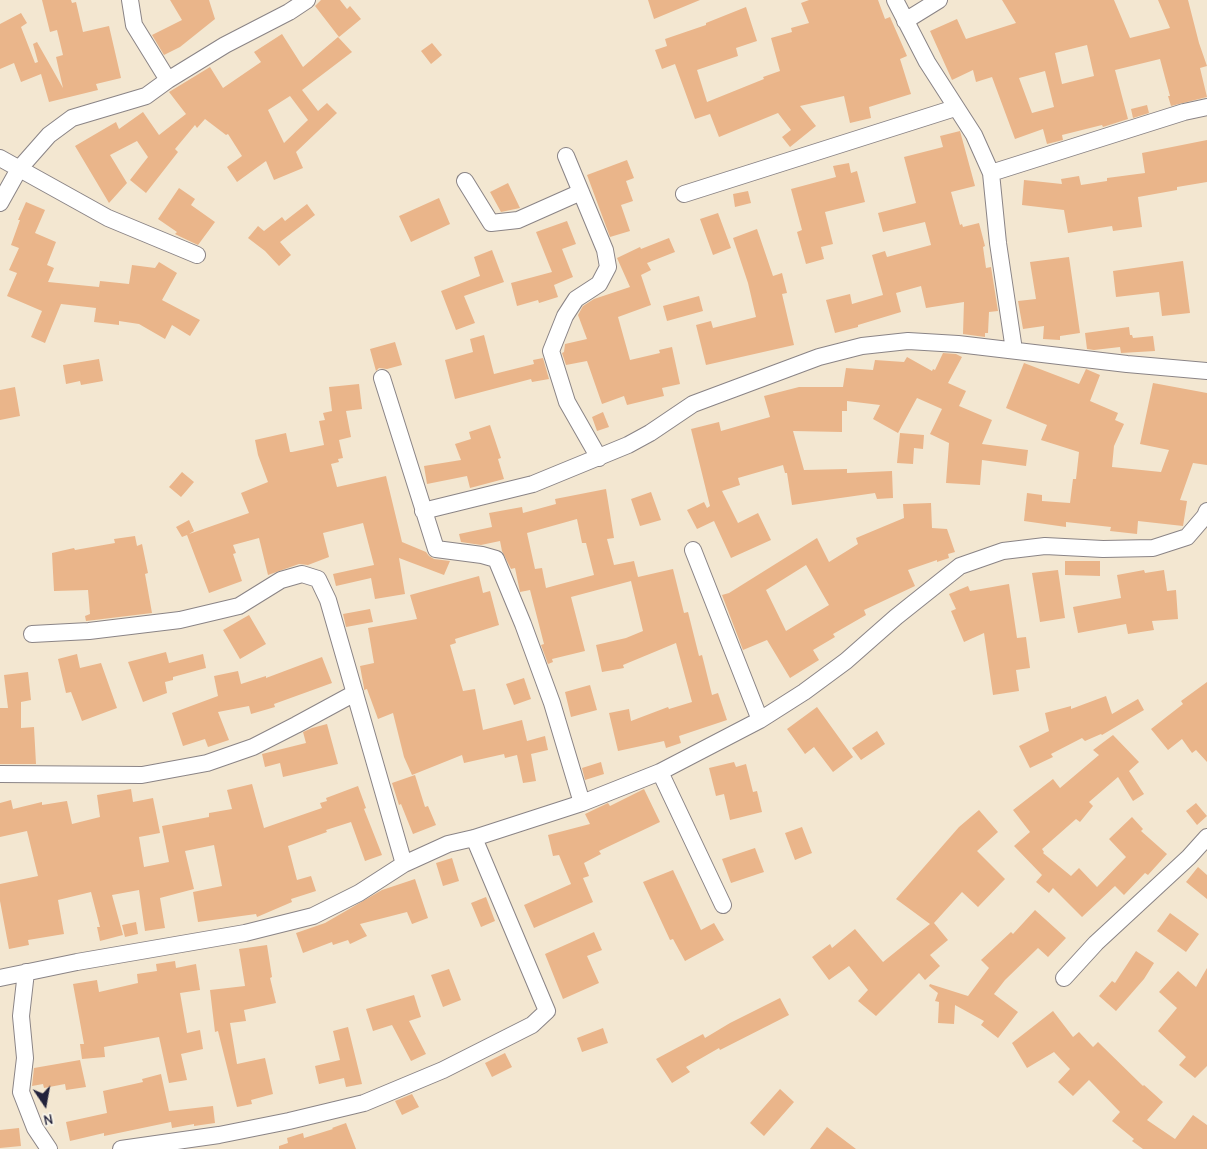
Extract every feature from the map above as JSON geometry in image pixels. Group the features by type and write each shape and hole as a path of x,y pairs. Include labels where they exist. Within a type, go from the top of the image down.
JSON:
{"street":[{"path":"130,0 134,25 168,80"},
{"path":"0,203 19,169 49,135 72,118 146,96 168,80 226,45 290,12 307,0"},
{"path":"895,0 955,108 974,135 991,172 998,243 1014,350"},
{"path":"905,21 939,0"},
{"path":"991,172 1184,112 1207,107"},
{"path":"684,194 955,108"},
{"path":"566,156 605,250 608,267 599,284 576,299 564,316 551,351 567,402 599,458"},
{"path":"0,158 108,218 197,255"},
{"path":"465,181 491,223 518,220 581,192"},
{"path":"423,511 533,484 599,458 650,433 693,404 819,357 862,346 908,342 958,344 1127,364 1207,371"},
{"path":"382,378 436,549 482,555 496,559 523,624 552,703 582,803"},
{"path":"0,978 77,962 245,933 313,916 359,893 404,864 448,844 474,838 582,803 660,772 760,720 846,662 896,617 960,566 1003,551 1045,546 1103,549 1153,548 1187,537 1207,511"},
{"path":"693,550 760,720"},
{"path":"32,634 89,631 180,620 238,606 281,580 302,574 318,579 328,600 404,864"},
{"path":"0,774 142,775 207,762 253,747 355,693"},
{"path":"660,772 723,905"},
{"path":"1064,978 1096,943 1189,857 1207,837"},
{"path":"120,1149 220,1135 364,1103 443,1070 532,1025 547,1011 474,838"},
{"path":"26,972 21,1016 25,1058 21,1092 35,1128 49,1149"}],"building":[{"path":"42,0 71,0 72,3 76,2 83,32 109,26 121,78 96,84 98,90 49,102 41,74 21,82 14,63 0,69 0,24 21,13 27,23 21,27 35,63 38,62 33,44 37,42 63,88 56,57 63,55 57,30 50,32"},
{"path":"170,0 209,0 215,19 180,47 164,55 152,35 182,20"},
{"path":"321,0 340,0 347,9 350,6 361,19 339,37 315,6"},
{"path":"648,0 700,0 654,19"},
{"path":"809,0 878,0 885,19 890,17 907,56 900,59 911,94 869,107 871,118 850,123 844,96 800,106 816,126 790,147 782,137 791,130 778,113 719,137 710,114 695,119 675,64 662,69 655,50 667,46 665,39 706,25 706,23 746,7 757,41 736,48 738,56 697,70 707,102 780,71 771,38 792,32 791,28 809,23 801,3"},
{"path":"1002,0 1114,0 1130,38 1170,28 1158,0 1188,0 1207,66 1200,68 1207,97 1171,106 1160,59 1115,70 1128,119 1103,127 1102,125 1062,135 1063,140 1047,144 1043,129 1015,139 992,77 976,82 973,70 952,80 930,31 957,19 966,39 1016,23","holes":["1087,45 1094,76 1062,84 1055,53","1045,71 1054,107 1032,113 1019,78"]},
{"path":"282,34 303,67 338,37 352,52 302,90 318,111 327,103 337,113 296,152 303,168 274,180 266,161 237,182 227,167 242,156 228,134 226,135 205,119 197,128 195,125 175,149 178,152 146,193 130,180 148,157 137,141 110,155 127,183 109,203 75,146 116,122 119,129 143,112 159,135 186,114 169,92 210,67 223,88 261,62 254,52","holes":["290,96 308,120 284,143 268,110"]},
{"path":"432,43 442,55 431,64 421,51"},
{"path":"1147,105 1149,113 1133,118 1131,109"},
{"path":"960,131 975,186 951,192 960,225 962,224 963,227 979,223 985,246 983,247 986,268 991,267 998,311 989,312 988,333 985,333 985,337 963,334 964,302 926,308 921,286 896,293 901,312 835,333 826,300 850,294 852,304 883,295 872,255 885,251 887,257 931,245 925,222 883,232 878,213 916,203 904,157 943,147 940,136"},
{"path":"1207,140 1207,182 1138,197 1142,227 1113,231 1112,226 1068,233 1064,210 1022,205 1024,180 1062,184 1061,179 1079,176 1081,185 1107,181 1107,178 1145,173 1142,153"},
{"path":"627,160 634,178 626,181 633,201 621,205 630,231 610,237 587,175"},
{"path":"849,163 851,173 857,171 865,202 825,212 833,244 821,247 824,259 806,264 797,232 802,230 791,189 836,177 833,166"},
{"path":"508,183 520,208 501,212 490,192"},
{"path":"179,188 195,199 191,205 215,222 198,245 175,234 177,232 158,219"},
{"path":"748,191 751,203 735,207 733,194"},
{"path":"439,198 450,224 411,242 399,216"},
{"path":"26,202 45,210 35,233 56,242 47,265 54,268 48,282 99,287 100,281 129,284 132,265 155,268 159,262 177,273 162,300 200,320 190,336 172,325 165,339 139,324 119,321 119,325 94,322 96,308 61,304 45,343 31,337 42,311 7,296 17,273 9,270 19,248 11,245 20,220 18,220"},
{"path":"307,204 315,215 280,242 291,255 279,266 265,251 248,238 258,226 264,231 282,217 285,221"},
{"path":"718,213 731,248 713,255 700,219"},
{"path":"567,221 576,244 562,249 573,277 554,285 558,297 539,303 538,300 517,306 511,283 552,272 536,232"},
{"path":"757,229 773,276 782,273 787,293 782,294 794,345 706,365 696,325 711,321 713,328 756,317 748,283 733,238"},
{"path":"669,238 675,252 647,263 651,270 641,275 651,305 618,317 630,360 660,353 659,350 672,347 680,384 662,388 664,396 627,405 624,396 602,404 587,361 566,365 562,353 564,352 565,344 587,339 578,315 583,306 594,299 630,287 617,258 640,247 641,249"},
{"path":"492,250 504,282 464,296 475,323 456,330 441,291 480,276 474,257"},
{"path":"1069,257 1080,333 1060,336 1060,340 1043,339 1044,326 1023,329 1018,301 1036,299 1030,262"},
{"path":"1183,261 1190,313 1162,316 1159,292 1116,297 1113,271"},
{"path":"699,296 703,311 667,321 663,306"},
{"path":"1129,327 1130,335 1133,338 1153,336 1155,351 1121,353 1120,347 1087,349 1085,333"},
{"path":"484,335 494,374 534,364 533,360 543,358 549,379 532,382 531,379 455,399 445,360 473,352 470,339"},
{"path":"395,342 402,365 387,369 379,368 376,371 370,349"},
{"path":"943,353 956,354 962,357 948,383 966,391 959,406 992,420 982,444 1028,450 1026,466 982,460 980,485 946,483 949,443 930,434 942,409 917,398 898,433 873,419 880,405 847,401 847,411 842,411 842,432 793,431 804,470 847,469 847,473 892,471 893,498 877,499 875,493 792,505 787,473 785,473 783,465 738,478 740,485 722,491 738,523 758,513 771,540 731,558 714,521 697,529 687,510 704,502 707,508 710,506 691,429 719,422 721,431 770,417 764,396 799,387 843,387 846,368 873,370 875,360 904,362 907,357 932,371 933,369 935,370"},
{"path":"99,359 103,381 81,385 80,381 66,384 63,365"},
{"path":"1024,363 1079,384 1086,369 1100,375 1090,401 1118,413 1115,420 1124,424 1114,446 1112,467 1161,472 1169,450 1140,444 1153,383 1207,393 1207,465 1193,463 1180,500 1187,501 1183,526 1138,521 1137,534 1110,531 1111,527 1066,522 1066,527 1024,521 1027,493 1042,495 1042,501 1070,503 1073,479 1076,479 1079,452 1041,440 1047,425 1006,408"},
{"path":"359,384 362,409 346,411 351,437 339,440 343,458 338,459 339,462 331,464 337,487 386,476 402,542 426,552 434,559 450,561 444,575 399,558 405,594 375,599 371,578 336,586 333,574 374,565 363,523 323,533 329,557 308,565 299,564 268,575 259,538 233,545 236,553 233,554 242,581 209,593 187,535 182,537 176,527 189,520 194,531 189,534 249,513 241,493 268,482 258,455 255,440 286,433 290,452 324,445 319,421 325,420 323,413 332,411 329,387"},
{"path":"15,387 20,416 0,420 0,390"},
{"path":"603,412 609,427 597,431 592,417"},
{"path":"490,425 501,458 498,459 504,479 470,488 467,476 427,484 424,466 461,460 455,444 471,439 469,432"},
{"path":"900,433 924,435 923,449 914,448 913,464 897,463"},
{"path":"182,472 194,482 181,497 169,487"},
{"path":"606,489 614,538 607,539 614,565 634,561 638,577 673,569 684,613 688,612 699,656 702,655 712,695 718,693 727,720 679,736 681,743 666,748 664,741 618,751 609,713 629,709 631,721 668,707 669,709 692,702 676,643 623,665 624,668 602,672 596,645 626,638 643,631 631,581 571,597 585,651 552,659 553,662 548,664 541,645 544,644 530,590 520,592 515,568 511,569 502,551 500,541 481,545 461,542 459,534 492,527 489,513 522,507 523,513 556,504 555,499","holes":["577,519 582,543 586,543 594,575 546,588 542,568 535,569 527,533"]},
{"path":"651,492 661,520 640,526 631,499"},
{"path":"931,503 932,528 947,529 955,552 948,554 949,558 908,570 915,586 864,610 866,615 833,634 835,637 813,650 819,660 790,678 767,640 743,650 722,595 729,593 817,538 829,562 858,544 856,538 904,518 903,504","holes":["806,565 829,605 786,631 766,590"]},
{"path":"135,536 137,546 142,544 148,573 145,574 152,613 86,621 85,616 90,614 88,590 54,591 52,553 115,543 114,539"},
{"path":"1065,561 1100,561 1100,576 1065,575"},
{"path":"1058,570 1065,618 1040,622 1032,573"},
{"path":"1144,570 1145,573 1164,570 1167,591 1176,590 1178,619 1152,621 1154,630 1128,634 1126,624 1078,633 1073,607 1121,598 1117,575"},
{"path":"479,576 483,593 490,591 499,625 455,639 456,643 450,645 463,691 475,689 483,730 522,720 527,741 545,736 548,750 531,754 536,781 523,783 517,755 505,758 504,754 464,763 462,755 412,775 404,757 393,713 378,719 367,689 364,690 360,666 374,663 368,628 417,619 410,595"},
{"path":"1009,584 1017,638 1026,637 1030,668 1016,670 1019,691 993,695 984,633 964,642 951,611 956,609 949,594 968,586 970,591"},
{"path":"370,609 373,622 346,627 343,614"},
{"path":"249,615 266,644 240,659 223,630"},
{"path":"166,652 169,663 203,654 206,668 173,677 173,680 165,682 167,693 143,702 128,662"},
{"path":"77,654 80,668 101,663 117,708 82,721 71,692 66,693 58,659"},
{"path":"322,657 332,683 274,704 275,707 251,714 249,706 218,712 229,740 208,747 205,739 183,746 172,713 218,696 214,676 238,671 241,684 266,676 266,678"},
{"path":"28,672 31,700 21,702 21,728 34,727 36,764 0,764 0,708 8,708 4,675"},
{"path":"524,678 531,699 514,705 506,684"},
{"path":"1207,682 1207,762 1196,750 1192,753 1182,739 1168,750 1151,729 1183,704 1181,701"},
{"path":"590,685 597,710 571,717 565,692"},
{"path":"1106,696 1112,714 1138,699 1144,710 1102,735 1085,741 1082,738 1051,754 1053,757 1030,768 1019,746 1049,731 1045,713 1071,706 1071,709"},
{"path":"817,707 853,757 833,772 814,747 805,754 787,729"},
{"path":"327,724 338,764 283,777 280,763 265,767 262,754 306,743 303,732"},
{"path":"877,731 885,744 861,760 852,748"},
{"path":"1113,735 1139,762 1129,771 1144,794 1133,801 1118,777 1089,802 1093,806 1080,822 1076,819 1042,849 1043,853 1071,876 1079,868 1097,887 1126,857 1109,839 1132,817 1143,829 1141,831 1167,854 1148,875 1145,873 1124,895 1115,886 1082,917 1053,888 1049,893 1036,882 1042,875 1014,846 1030,832 1013,810 1053,779 1060,788 1099,755 1093,750"},
{"path":"601,762 604,774 585,780 582,768"},
{"path":"734,762 736,767 746,764 753,792 757,791 762,812 730,820 724,794 716,796 709,768"},
{"path":"415,775 425,807 428,806 436,825 413,834 401,804 399,805 392,783"},
{"path":"252,784 264,828 322,808 320,803 327,801 326,798 358,786 366,808 364,809 382,855 365,861 351,822 326,830 327,832 288,846 297,880 311,876 316,891 291,899 292,902 257,917 256,914 198,922 193,892 222,886 214,845 185,851 194,889 160,898 165,928 145,931 139,890 112,895 123,935 100,941 97,927 100,927 91,892 58,900 64,934 28,940 29,945 9,949 0,901 0,884 38,876 27,831 0,837 0,803 11,800 13,809 42,802 42,805 67,801 72,824 100,817 97,795 131,789 133,802 153,798 160,833 139,837 144,867 169,862 162,826 209,817 209,813 232,809 227,790"},
{"path":"644,789 660,822 599,851 601,854 584,863 589,876 583,878 593,902 534,928 524,905 571,884 559,855 553,856 548,835 590,824 585,814 608,803 610,806"},
{"path":"1196,803 1207,816 1197,825 1186,811"},
{"path":"979,810 998,832 977,851 1005,879 978,907 962,892 934,923 948,940 930,955 940,966 925,980 919,973 876,1016 858,1001 868,990 849,966 829,980 812,957 830,944 832,948 855,929 883,962 930,924 896,899 959,827"},
{"path":"802,827 812,853 795,860 785,833"},
{"path":"755,848 764,872 731,883 722,859"},
{"path":"452,858 459,881 443,886 436,863"},
{"path":"1198,867 1207,875 1207,899 1186,882"},
{"path":"673,870 701,930 714,923 724,940 685,961 673,939 670,940 643,882"},
{"path":"415,879 428,918 412,924 407,912 360,924 367,936 350,944 348,940 333,945 332,942 303,953 296,933 325,923 382,890"},
{"path":"486,897 495,921 481,927 471,903"},
{"path":"1035,910 1066,938 1048,957 1038,948 1005,980 994,994 1018,1012 998,1038 981,1025 984,1021 955,1005 954,1024 938,1023 939,1002 935,1001 938,993 929,986 930,984 968,996 989,968 981,960 1011,932 1013,934"},
{"path":"1170,913 1199,934 1186,952 1157,931"},
{"path":"136,922 138,934 125,937 122,925"},
{"path":"594,932 602,950 587,956 599,983 563,999 545,954"},
{"path":"267,945 272,977 270,978 276,1003 244,1010 246,1021 230,1023 237,1064 265,1058 273,1094 251,1100 252,1104 237,1107 218,1031 215,1032 210,990 245,986 239,949"},
{"path":"1136,951 1154,963 1144,979 1116,1011 1099,996 1112,981 1115,983"},
{"path":"175,961 176,968 196,964 200,990 180,993 187,1033 200,1030 203,1049 181,1054 187,1080 169,1083 159,1037 104,1047 105,1057 82,1059 80,1044 84,1044 73,984 97,980 99,992 138,983 137,974 157,971 156,964"},
{"path":"1207,968 1207,1066 1195,1078 1179,1065 1186,1057 1158,1031 1177,1008 1159,992 1178,971 1196,987"},
{"path":"449,969 461,1000 443,1007 431,975"},
{"path":"414,995 421,1017 409,1021 426,1054 411,1061 392,1025 373,1031 366,1009"},
{"path":"780,998 789,1015 720,1050 719,1048 686,1067 690,1072 672,1083 656,1059 703,1034 705,1038"},
{"path":"1053,1011 1073,1037 1079,1032 1093,1047 1098,1042 1143,1086 1163,1102 1147,1120 1175,1139 1193,1115 1207,1125 1207,1149 1143,1149 1112,1121 1120,1112 1089,1080 1073,1096 1058,1082 1070,1069 1054,1052 1027,1068 1012,1043"},
{"path":"348,1027 362,1084 346,1087 344,1078 319,1084 315,1066 340,1060 333,1031"},
{"path":"603,1028 608,1043 582,1052 577,1038"},
{"path":"505,1053 512,1067 492,1077 485,1063"},
{"path":"80,1060 86,1087 66,1090 65,1084 44,1088 43,1084 32,1086 34,1068"},
{"path":"161,1074 169,1111 213,1106 215,1123 172,1128 171,1122 104,1136 104,1133 70,1141 66,1122 107,1113 103,1091 143,1082 142,1079"},
{"path":"780,1089 794,1102 764,1136 750,1123"},
{"path":"412,1094 419,1107 402,1115 395,1101"},
{"path":"346,1123 356,1149 279,1149 279,1146 288,1143 287,1138 303,1133 304,1138"},
{"path":"827,1127 856,1149 810,1149"},
{"path":"19,1128 21,1146 0,1148 0,1130"}]}
